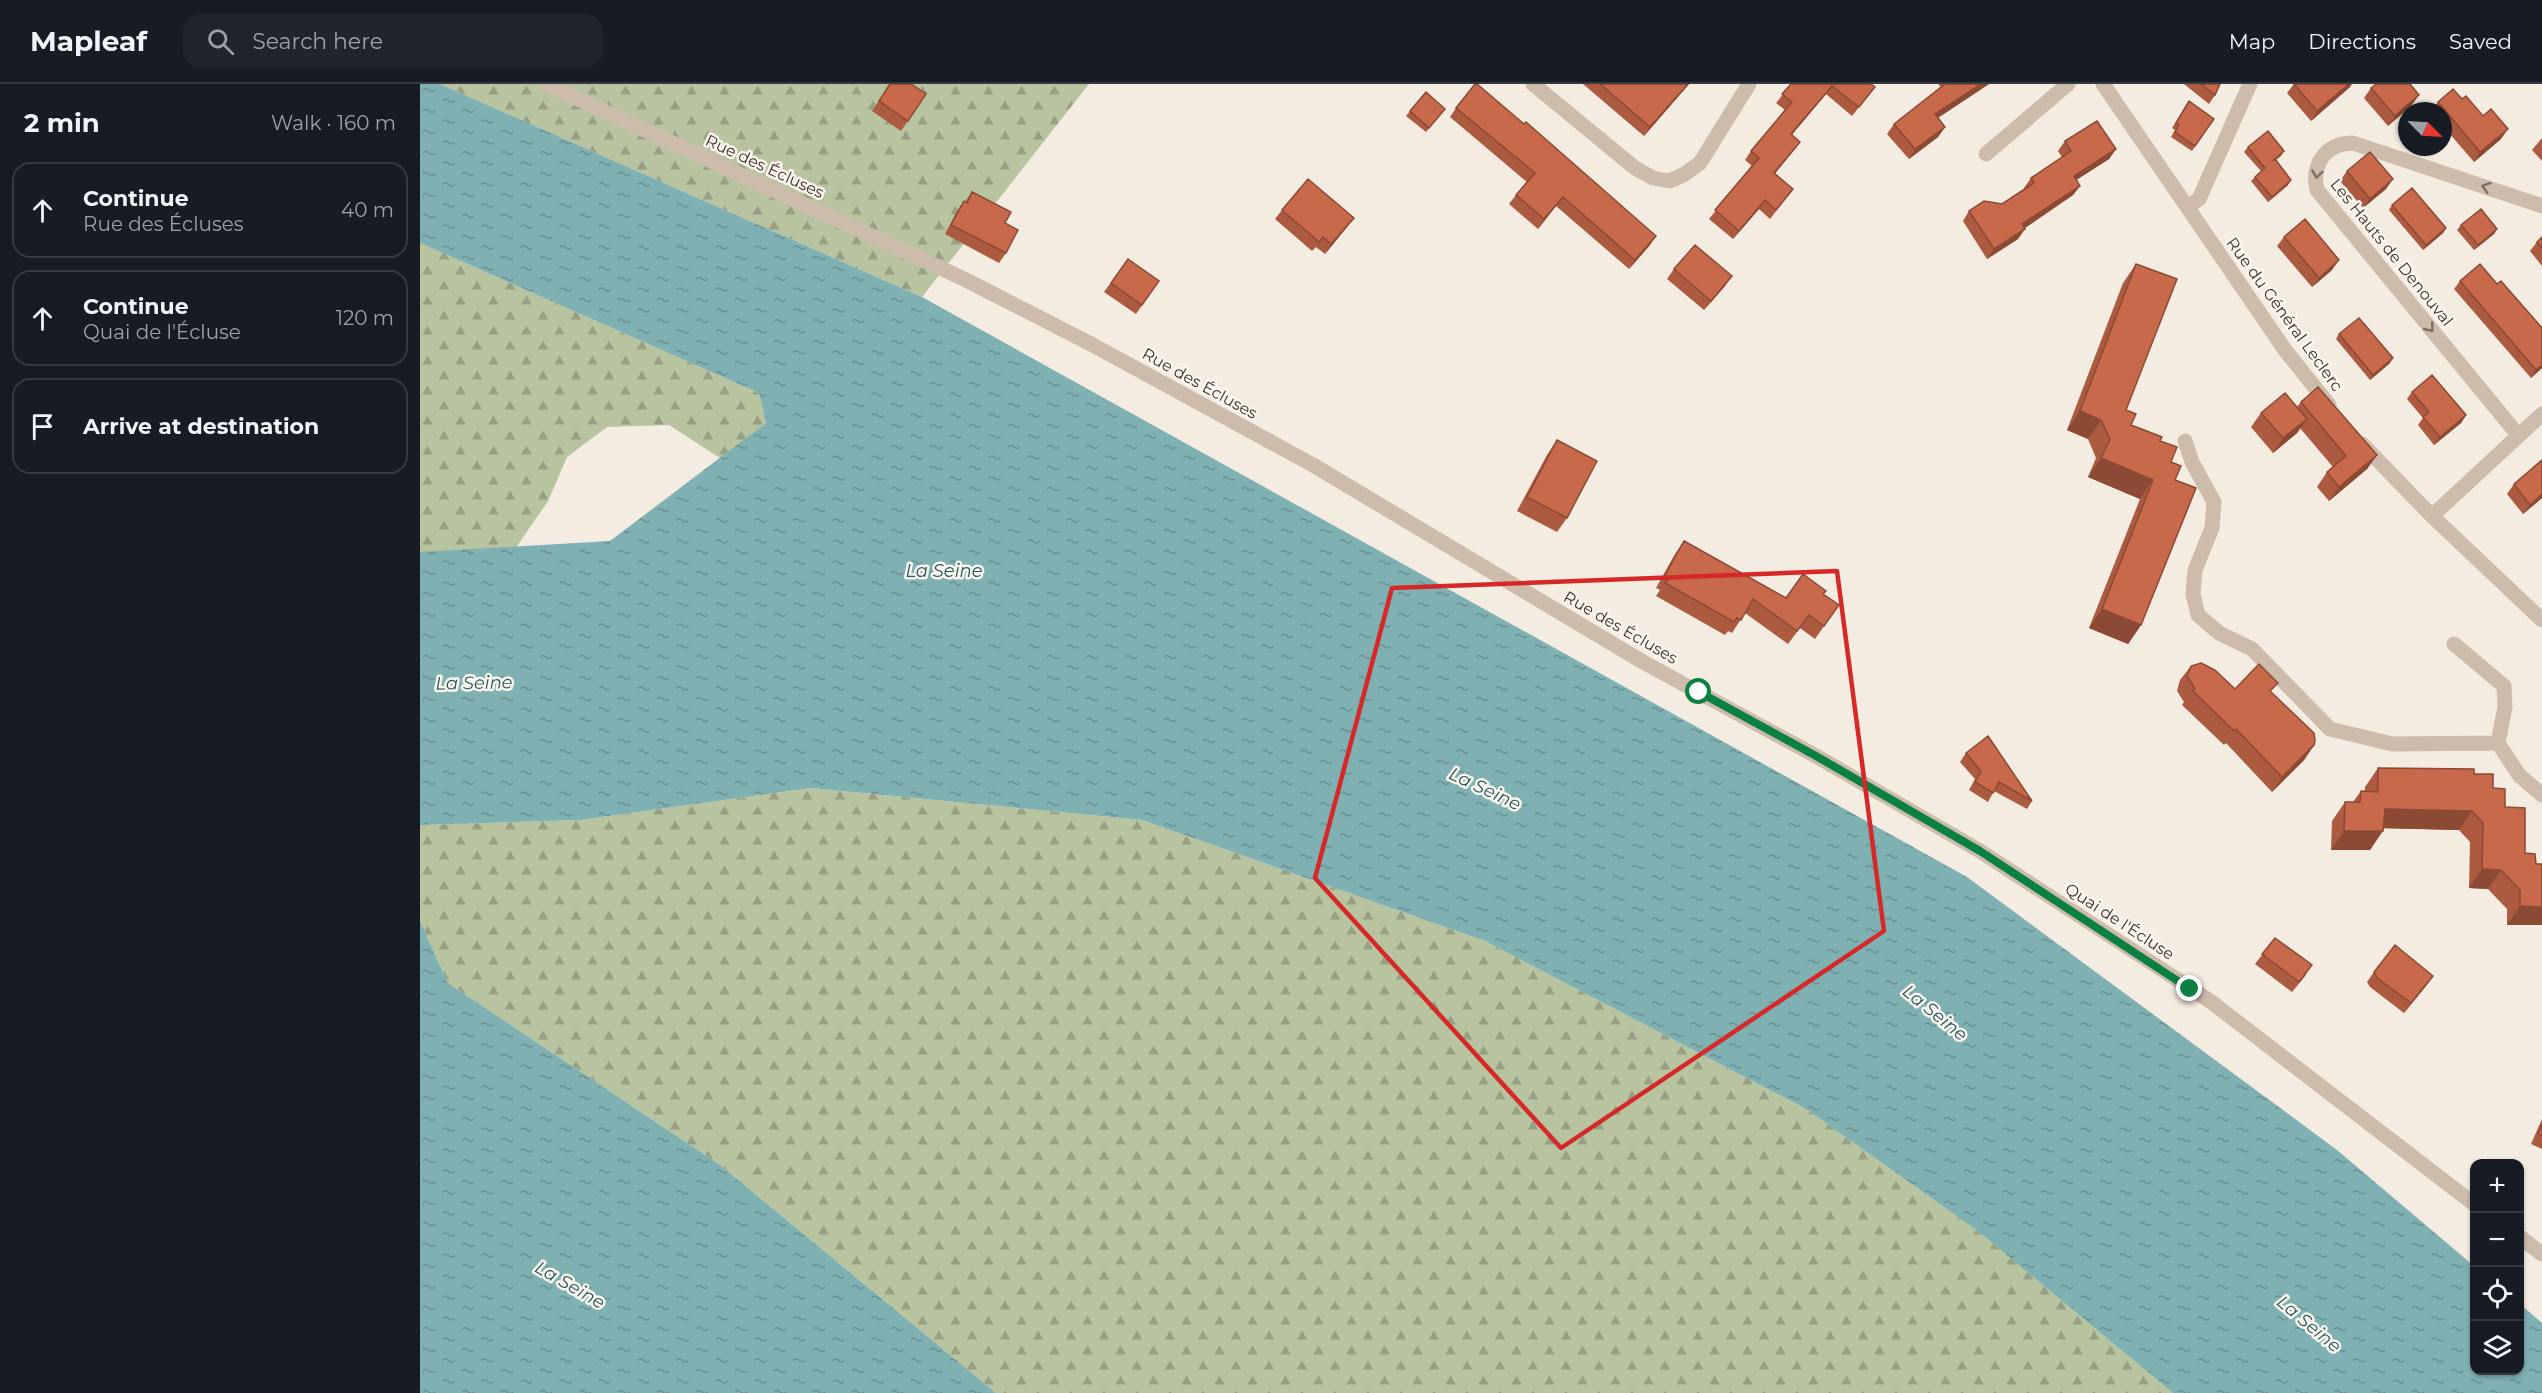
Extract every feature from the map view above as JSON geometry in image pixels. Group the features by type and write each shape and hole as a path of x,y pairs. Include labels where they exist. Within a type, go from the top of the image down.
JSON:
{"street":[{"name":"Rue des Écluses","path":"546,84 953,274 1092,344 1313,465 1643,662 1816,756"},
{"path":"1533,84 1635,168 1653,178 1669,181 1683,175 1700,163 1749,84"},
{"path":"1986,154 2068,84"},
{"name":"Rue du Général Leclerc","path":"2103,84 2285,350 2337,415"},
{"path":"2187,207 2199,199 2250,84"},
{"name":"Les Hauts de Denouval","path":"2518,435 2317,190 2315,172 2327,150 2342,143 2353,143 2542,206"},
{"path":"2432,516 2542,414"},
{"path":"2352,433 2432,516 2542,620"},
{"path":"2185,441 2192,462 2214,502 2212,528 2195,570 2193,594 2198,615 2218,633 2253,649 2330,729 2392,744 2498,743"},
{"path":"2454,644 2504,686 2505,707 2498,743 2519,775 2542,795"},
{"name":"Quai de l'Écluse","path":"1816,756 1980,851 2210,1001 2470,1200"},
{"path":"2524,1240 2542,1254"}],"highlighted area":[{"path":"1837,571 1884,931 1561,1148 1315,878 1392,588"}],"green space":[{"path":"440,84 1089,84 922,297"},
{"path":"420,243 759,393 766,423 720,458 669,425 607,427 567,457 548,501 515,549 420,554"},
{"path":"811,788 1142,820 1485,941 1806,1109 1979,1232 2173,1393 996,1393 720,1165 448,983 420,921 420,825 580,820"}],"water":[{"name":"La Seine","path":"420,84 440,84 922,297 1967,877 2337,1150 2470,1263 2470,1375 2524,1375 2524,1307 2542,1323 2542,1393 2173,1393 1979,1232 1806,1109 1485,941 1142,820 811,788 580,820 420,825 420,552 610,541 766,423 759,393 420,243"},
{"name":"La Seine","path":"420,921 448,983 720,1165 996,1393 420,1393"}],"building":[{"path":"890,84 911,84 926,94 908,121 879,101"},
{"path":"1475,84 1524,124 1526,122 1656,236 1635,260 1563,197 1544,219 1516,195 1535,173 1456,108"},
{"path":"1600,84 1688,84 1650,127"},
{"path":"1791,84 1871,84 1875,87 1859,107 1832,86 1791,134 1800,142 1774,173 1793,189 1776,210 1765,200 1739,231 1715,210 1759,158 1751,151 1792,102 1782,94"},
{"path":"1945,84 1981,84 1935,114 1945,127 1915,149 1894,124"},
{"path":"2201,84 2220,84 2215,95"},
{"path":"2294,84 2349,84 2317,111"},
{"path":"2376,84 2410,84 2419,95 2411,102 2398,102 2398,113 2395,116 2371,88"},
{"path":"2453,89 2462,99 2466,96 2483,116 2491,109 2508,129 2480,152 2452,119 2452,102 2438,102"},
{"path":"1426,92 1445,109 1429,128 1410,111"},
{"path":"2189,101 2214,119 2195,146 2175,132 2179,125 2176,123"},
{"path":"2097,121 2116,149 2074,176 2080,186 2022,224 2025,229 1994,249 1969,211 1984,201 2002,204 2034,183 2031,178 2071,151 2065,141"},
{"path":"2268,131 2284,151 2275,159 2291,180 2272,197 2255,177 2265,168 2248,147"},
{"path":"2370,152 2393,179 2370,199 2347,171"},
{"path":"1308,179 1354,218 1331,244 1323,237 1319,242 1282,210"},
{"path":"2412,188 2446,228 2426,245 2392,205"},
{"path":"972,192 1011,212 1005,223 1018,230 1006,253 951,225 964,201 967,203"},
{"path":"2481,209 2497,229 2478,245 2461,225"},
{"path":"2305,219 2339,260 2319,278 2284,237"},
{"path":"2542,237 2542,248 2537,242"},
{"path":"1695,245 1732,276 1711,301 1674,269"},
{"path":"1128,259 1159,281 1142,305 1111,283"},
{"path":"2136,264 2177,279 2126,410 2136,414 2131,425 2162,437 2160,441 2177,447 2171,462 2181,466 2175,480 2196,488 2141,625 2102,609 2153,480 2101,458 2110,439 2101,420 2080,411"},
{"path":"2480,264 2497,284 2501,281 2542,328 2542,365 2536,370 2460,281"},
{"path":"2359,318 2393,358 2373,375 2339,334"},
{"path":"2432,375 2466,415 2440,437 2423,417 2429,412 2412,392"},
{"path":"2318,387 2377,455 2339,487 2327,472 2346,456 2301,402"},
{"path":"2285,393 2307,419 2283,438 2261,413"},
{"path":"1557,440 1597,461 1567,518 1527,497"},
{"path":"2542,460 2542,494 2530,505 2514,484"},
{"path":"1684,541 1786,598 1803,574 1826,591 1823,594 1839,605 1824,626 1809,615 1797,631 1753,599 1741,620 1737,618 1734,622 1665,583 1669,577 1665,575"},
{"path":"2201,663 2215,670 2235,689 2259,664 2278,683 2270,691 2314,733 2314,745 2282,777 2236,729 2234,731 2193,691 2195,689 2187,676 2191,666"},
{"path":"1988,736 2032,801 1999,782 1993,793 1975,782 1981,771 1966,753"},
{"path":"2378,768 2474,769 2474,774 2493,774 2493,788 2505,789 2505,807 2525,808 2525,853 2535,854 2536,864 2542,864 2542,907 2520,906 2520,890 2501,870 2482,869 2483,823 2472,811 2385,809 2383,831 2344,831 2345,802 2360,802 2361,791 2378,792"},
{"path":"2275,938 2312,965 2299,982 2262,954"},
{"path":"2395,945 2433,976 2411,1003 2377,978 2374,972"},
{"path":"2542,1124 2542,1136 2538,1134"}],"route":[{"path":"1699,692 1816,756 1980,851 2190,989"}]}
